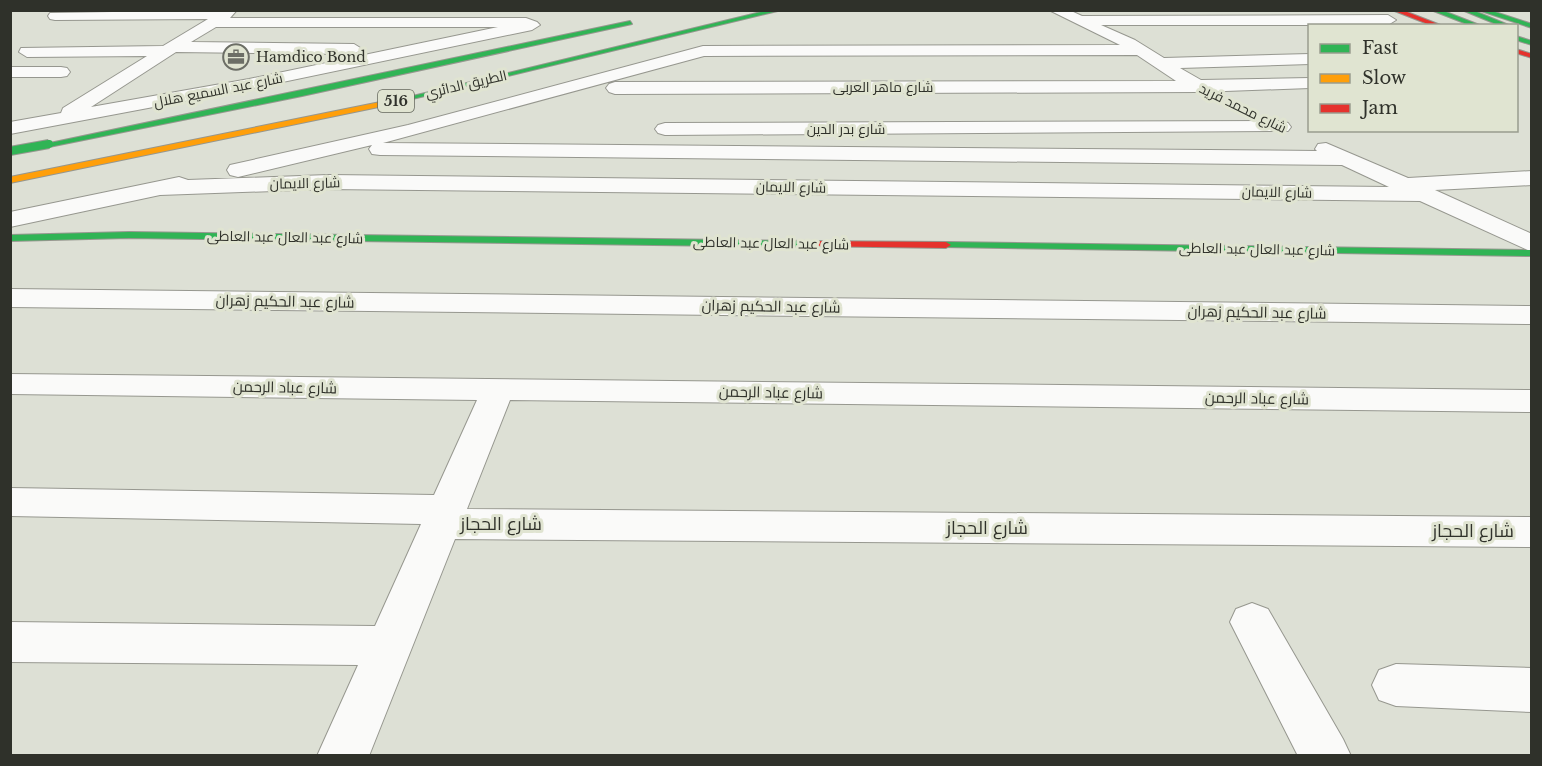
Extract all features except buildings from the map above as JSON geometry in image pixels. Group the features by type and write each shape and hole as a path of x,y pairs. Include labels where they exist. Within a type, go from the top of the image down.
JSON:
{"main road":[{"name":"الطريق الدائري","path":"10,180 339,114 779,10"},
{"path":"1434,10 1473,24"},
{"path":"1465,10 1503,24"},
{"path":"1481,10 1532,26"},
{"path":"1391,15 1431,24"},
{"name":"الطريق الدائري","path":"10,151 314,92 638,21"},
{"name":"شارع عبد العال عبد العاطى","path":"10,238 129,235 1532,253"}],"street":[{"path":"1064,14 1362,10"},
{"path":"38,24 62,13 223,16"},
{"path":"1064,14 1391,15"},
{"name":"شارع محمد فريد","path":"1064,14 1163,57 1197,86 1225,102 1532,244"},
{"path":"66,93 105,83 141,67 223,16"},
{"name":"شارع عبد السميع هلال","path":"10,128 249,84 532,25 223,16"},
{"path":"160,33 196,33"},
{"path":"10,219 333,149 514,103 703,51 1134,46"},
{"path":"27,52 170,49 424,49"},
{"path":"644,68 1163,57 1308,59"},
{"path":"141,67 351,63"},
{"path":"10,72 81,72"},
{"path":"10,86 38,72"},
{"path":"10,151 105,83 249,84"},
{"name":"شارع ماهر العربى","path":"568,88 1197,86 1308,83"},
{"path":"609,103 1225,102"},
{"path":"514,103 585,103"},
{"name":"شارع بدر الدين","path":"649,129 1281,127"},
{"path":"411,130 482,130"},
{"path":"333,149 1345,158"},
{"name":"شارع الايمان","path":"159,188 328,182 1413,189 1532,178"},
{"path":"1489,224 1532,222"},
{"name":"شارع عبد الحكيم زهران","path":"10,298 1532,315"},
{"name":"شارع عباد الرحمن","path":"10,384 1532,401"},
{"path":"343,756 498,389"},
{"name":"شارع الحجاز","path":"10,502 444,517 1532,532"},
{"path":"1252,622 1325,756"},
{"path":"10,642 389,646"},
{"path":"1396,685 1532,690"}],"traffic: fast":[{"path":"400,100 779,10"},
{"path":"1434,10 1473,24"},
{"path":"1465,10 1503,24"},
{"path":"1481,10 1532,26"},
{"path":"49,144 302,94 630,23"},
{"path":"1518,39 1532,43"},
{"path":"10,151 49,144"},
{"path":"10,238 129,235 808,244"},
{"path":"946,245 1532,253"}],"traffic: slow":[{"path":"10,180 400,100"}],"traffic: jam":[{"path":"1395,10 1434,24"},
{"path":"1518,52 1532,56"},
{"path":"808,244 946,245"}],"place":[{"name":"Hamdico Bond","path":"236,57"}]}
